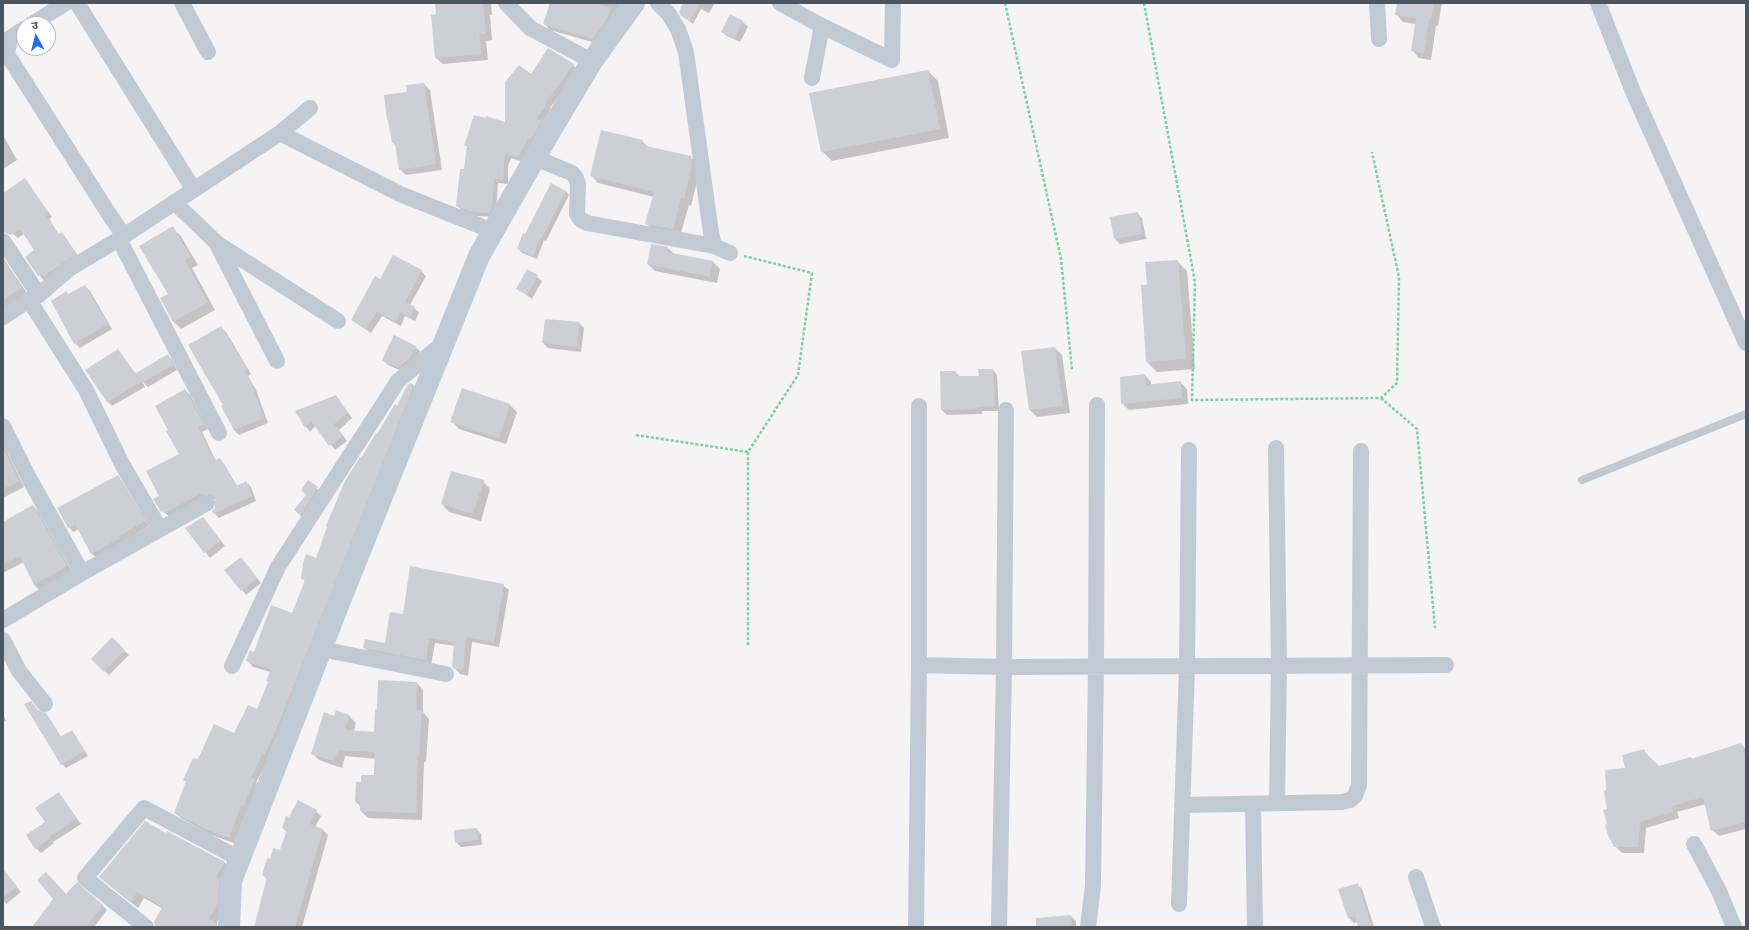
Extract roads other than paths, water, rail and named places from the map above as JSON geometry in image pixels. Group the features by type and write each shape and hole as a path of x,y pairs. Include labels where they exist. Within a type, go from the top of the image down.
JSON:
{"main road":[{"path":"229,927 232,881 240,859 321,649 479,256 534,158 592,61 634,3"}],"street":[{"path":"45,16 66,3"},
{"path":"77,3 166,148 194,190"},
{"path":"182,3 208,52"},
{"path":"506,3 530,28 592,61"},
{"path":"658,3 668,13 678,29 686,52 705,195 714,246"},
{"path":"780,3 822,26 892,60 893,3"},
{"path":"1377,3 1379,39"},
{"path":"1598,3 1634,94 1746,343"},
{"path":"812,78 822,26"},
{"path":"16,34 10,38 7,54 122,237 219,433"},
{"path":"3,317 34,297 69,269 122,237 280,133 310,108"},
{"path":"280,133 400,194 493,231"},
{"path":"534,158 572,173 578,184 577,214 580,219 587,223 714,246 730,253"},
{"path":"174,202 218,244 338,321"},
{"path":"3,241 86,390 122,464 160,529"},
{"path":"218,244 277,361"},
{"path":"232,666 278,567 394,388 404,375 444,343"},
{"path":"1088,927 1093,885 1097,405"},
{"path":"916,927 919,666 919,406"},
{"path":"999,927 1004,667 1006,410"},
{"path":"3,426 29,478 82,573"},
{"path":"1276,448 1279,666 1277,803"},
{"path":"1179,904 1187,666 1189,450"},
{"path":"1182,805 1342,802 1350,800 1356,796 1359,785 1361,666 1361,451"},
{"path":"3,620 82,573 208,503"},
{"path":"3,640 19,671 45,704"},
{"path":"321,649 446,674"},
{"path":"919,666 1096,667 1446,665"},
{"path":"1253,804 1255,927"},
{"path":"146,927 85,878 144,808 240,859"},
{"path":"1694,844 1719,891 1734,927"},
{"path":"1416,877 1433,927"}],"lane":[{"path":"1582,480 1746,414"}]}
